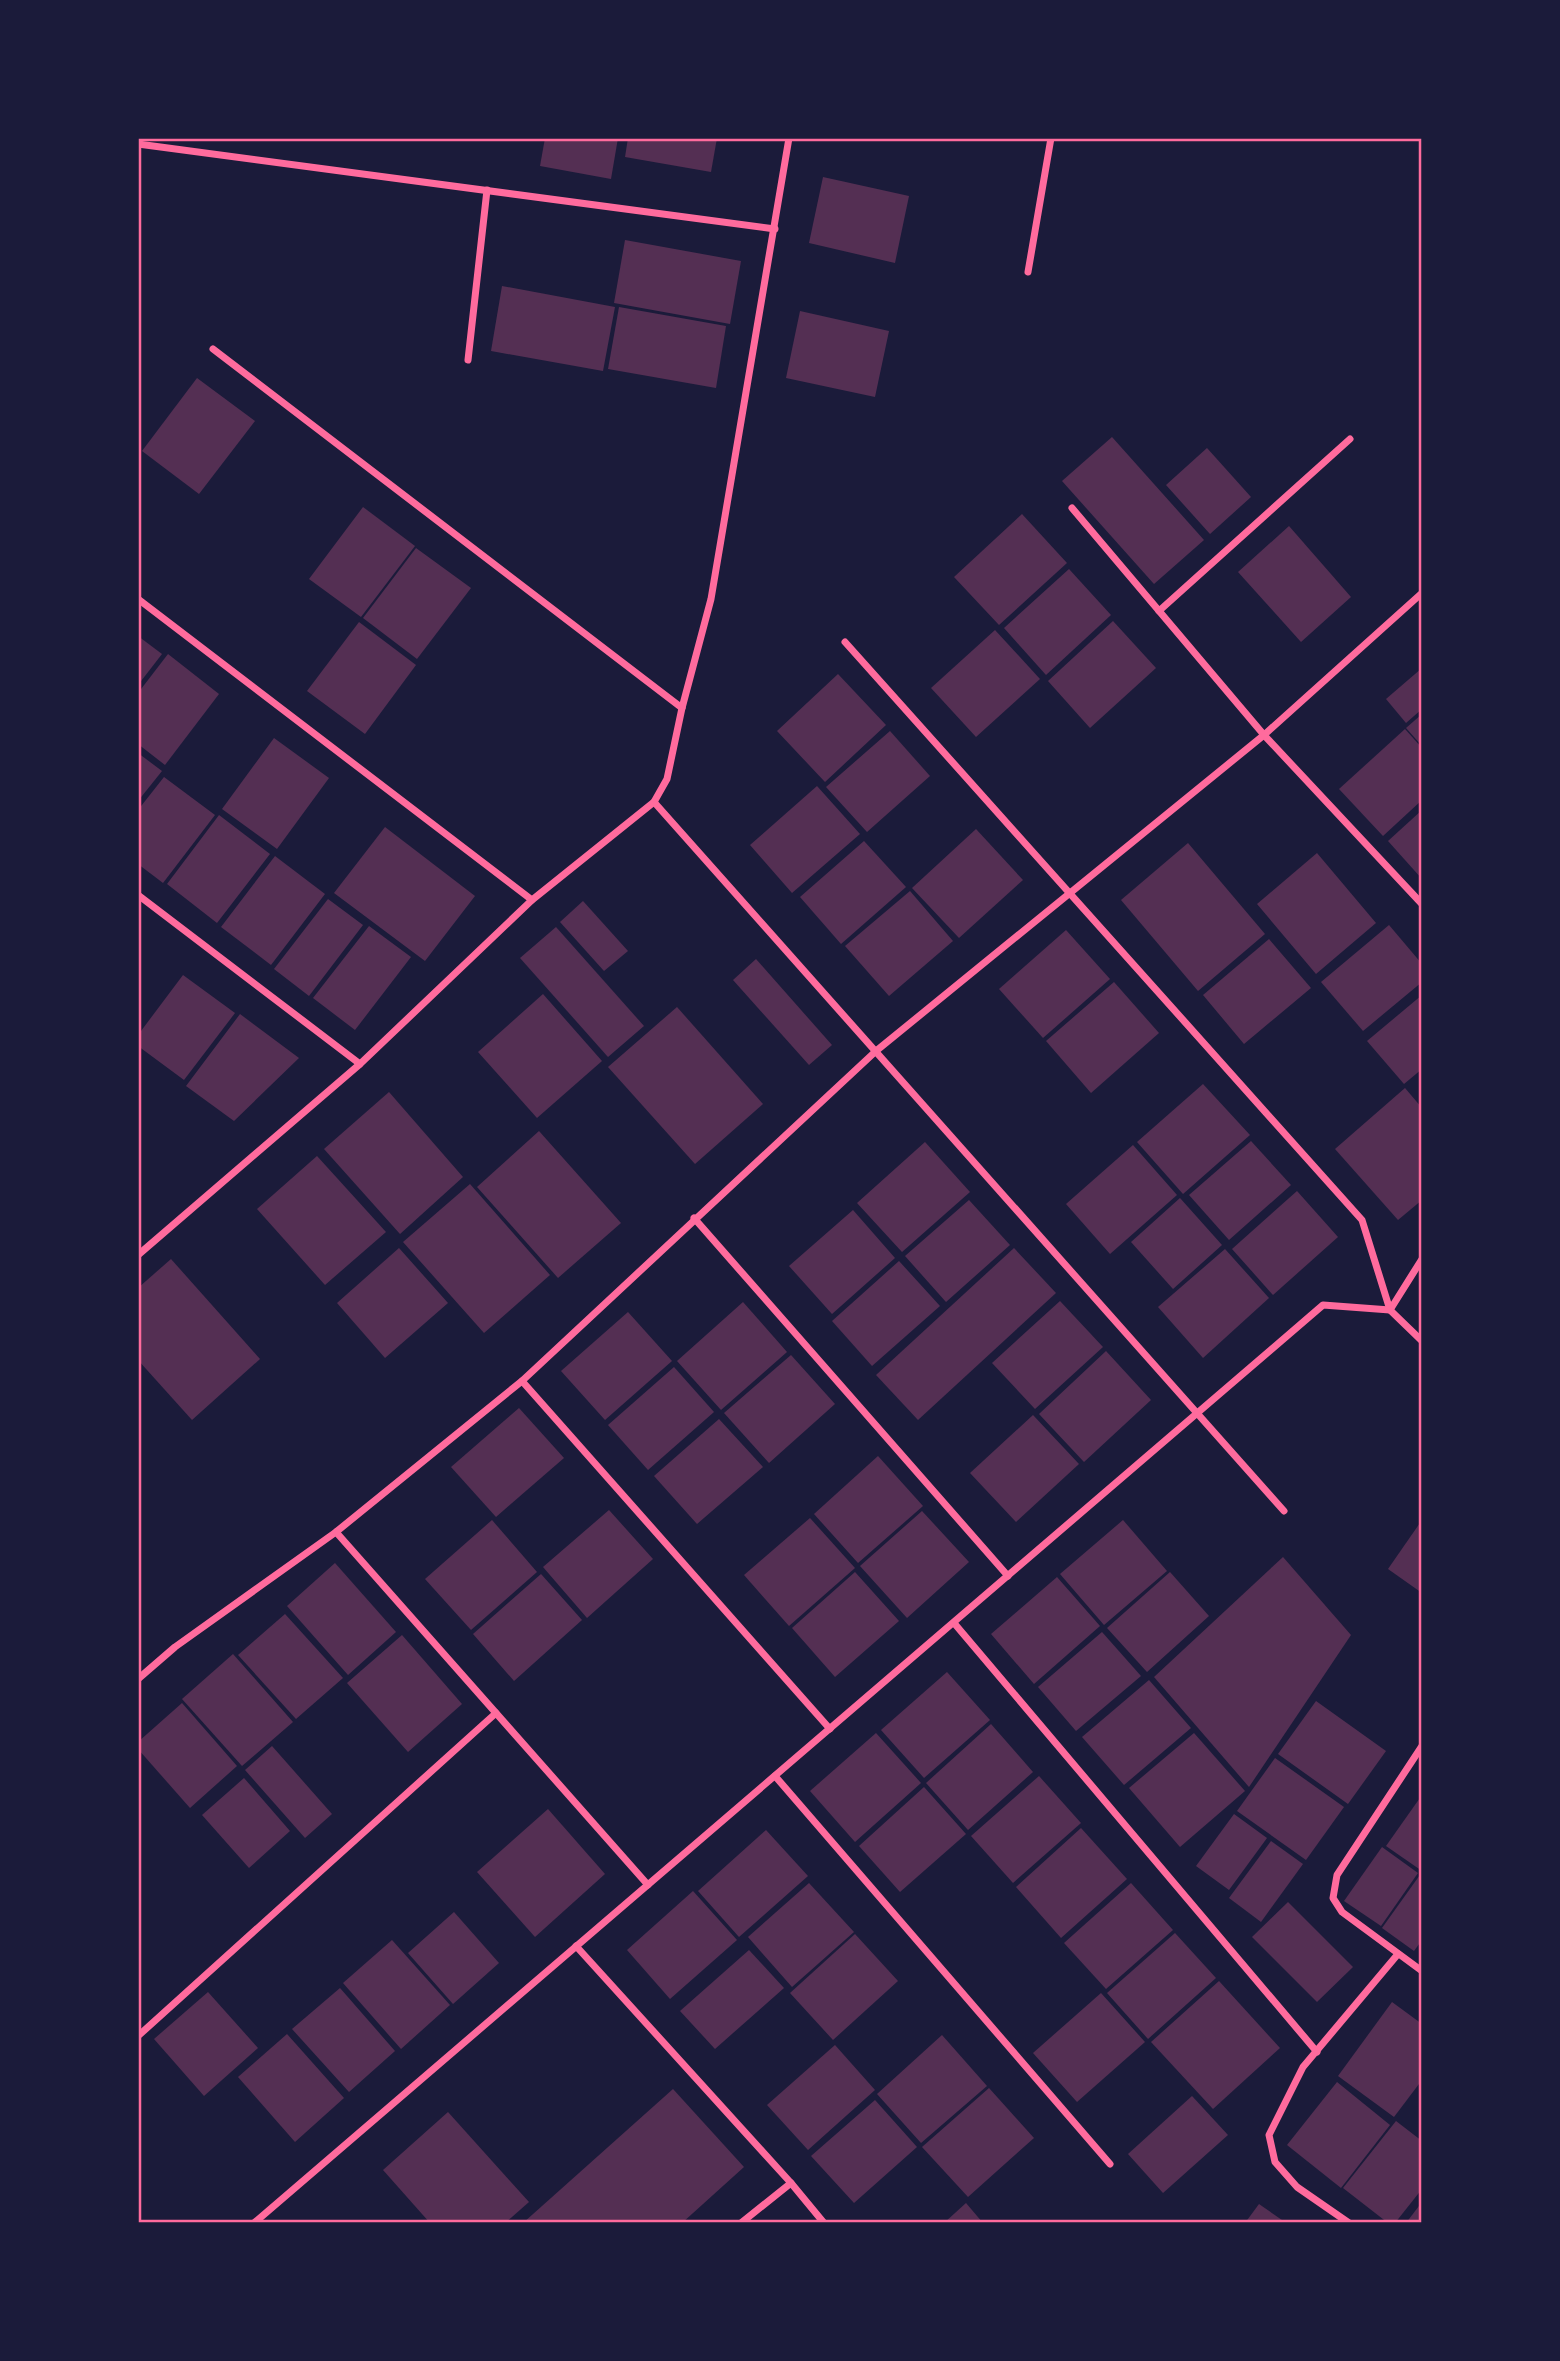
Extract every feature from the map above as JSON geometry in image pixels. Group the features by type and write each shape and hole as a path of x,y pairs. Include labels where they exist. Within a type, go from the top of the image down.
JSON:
{"street":[{"path":"138,1255 360,1064 532,900 654,802 667,779 682,708 711,599 789,138"},
{"path":"1028,272 1051,138"},
{"path":"138,144 775,229"},
{"path":"468,360 487,190"},
{"path":"213,349 682,708"},
{"path":"1159,611 1350,439"},
{"path":"1072,508 1264,735 1422,904"},
{"path":"140,1675 336,1532 522,1381 876,1051 1264,735 1422,593"},
{"path":"138,599 532,900"},
{"path":"845,642 1362,1220 1390,1310 1422,1341"},
{"path":"654,802 1284,1511"},
{"path":"138,895 360,1064"},
{"path":"694,1218 1008,1576"},
{"path":"1390,1310 1422,1259"},
{"path":"254,2223 1323,1305 1390,1310"},
{"path":"522,1381 830,1729"},
{"path":"336,1532 648,1885"},
{"path":"954,1623 1317,2052"},
{"path":"138,2036 496,1713"},
{"path":"1422,1746 1337,1875 1333,1898 1342,1912 1422,1971"},
{"path":"775,1776 1110,2164"},
{"path":"576,1946 824,2223"},
{"path":"1349,2223 1297,2187 1275,2162 1269,2135 1303,2067 1398,1954"},
{"path":"741,2223 791,2183"}],"building":[{"path":"545,138 618,138 611,179 540,166"},
{"path":"628,138 717,138 711,172 625,157"},
{"path":"823,177 909,196 895,263 809,243"},
{"path":"625,240 741,261 730,324 614,303"},
{"path":"502,286 615,307 603,371 491,351"},
{"path":"619,307 726,326 716,388 608,369"},
{"path":"800,311 889,331 875,397 786,378"},
{"path":"197,378 255,421 199,494 142,451"},
{"path":"1112,437 1204,540 1154,584 1062,481"},
{"path":"1207,448 1251,497 1210,534 1166,485"},
{"path":"363,507 415,546 361,617 309,579"},
{"path":"1022,514 1067,563 999,625 954,577"},
{"path":"1289,526 1351,597 1301,642 1238,572"},
{"path":"416,548 471,588 417,659 363,618"},
{"path":"1069,569 1111,615 1046,675 1004,628"},
{"path":"1113,621 1156,668 1090,728 1048,681"},
{"path":"359,622 416,665 365,734 307,691"},
{"path":"995,630 1040,679 976,737 931,688"},
{"path":"138,636 162,654 138,685"},
{"path":"168,654 219,694 165,765 138,744 138,693"},
{"path":"1422,668 1422,709 1406,723 1386,699"},
{"path":"838,674 886,725 825,782 777,731"},
{"path":"1422,714 1422,746 1406,728"},
{"path":"1405,729 1422,748 1422,800 1383,836 1339,789"},
{"path":"890,731 930,776 867,832 826,787"},
{"path":"274,738 329,778 277,849 222,809"},
{"path":"138,753 162,771 138,801"},
{"path":"164,777 215,815 163,883 138,864 138,810"},
{"path":"817,786 860,834 792,893 750,845"},
{"path":"1422,810 1422,879 1388,841"},
{"path":"219,815 270,854 217,923 167,884"},
{"path":"385,827 475,896 425,961 334,893"},
{"path":"976,829 1023,880 959,938 912,888"},
{"path":"864,841 906,887 841,944 800,897"},
{"path":"1188,843 1265,934 1198,991 1121,900"},
{"path":"1317,853 1376,923 1316,974 1257,904"},
{"path":"275,856 325,894 271,965 221,927"},
{"path":"910,891 953,941 889,996 845,946"},
{"path":"328,899 363,925 309,996 274,969"},
{"path":"583,901 628,951 604,971 560,922"},
{"path":"1389,925 1422,964 1422,982 1363,1031 1321,982"},
{"path":"369,926 411,957 355,1030 313,998"},
{"path":"556,927 644,1026 608,1057 520,958"},
{"path":"1066,930 1110,979 1043,1038 999,989"},
{"path":"1269,939 1311,988 1244,1044 1203,995"},
{"path":"756,959 832,1045 809,1065 733,980"},
{"path":"183,975 235,1013 184,1080 138,1046 138,1035"},
{"path":"1114,982 1159,1033 1091,1093 1046,1041"},
{"path":"543,994 602,1061 537,1118 478,1052"},
{"path":"1422,995 1422,1069 1404,1084 1367,1041"},
{"path":"677,1007 763,1104 695,1164 608,1067"},
{"path":"240,1014 299,1058 234,1121 186,1086"},
{"path":"1203,1084 1250,1135 1183,1194 1137,1142"},
{"path":"1405,1088 1422,1108 1422,1200 1398,1220 1335,1149"},
{"path":"389,1092 463,1177 400,1234 324,1149"},
{"path":"539,1131 621,1223 558,1278 477,1187"},
{"path":"1251,1141 1291,1185 1229,1240 1189,1195"},
{"path":"925,1142 970,1192 902,1252 857,1203"},
{"path":"1133,1145 1177,1195 1110,1254 1066,1204"},
{"path":"317,1156 386,1232 325,1285 257,1209"},
{"path":"470,1184 550,1275 484,1333 403,1242"},
{"path":"1297,1191 1338,1237 1273,1295 1232,1249"},
{"path":"1180,1198 1222,1245 1173,1289 1131,1242"},
{"path":"969,1200 1010,1245 946,1302 905,1256"},
{"path":"853,1210 895,1258 832,1314 789,1266"},
{"path":"399,1248 448,1303 385,1358 337,1303"},
{"path":"1014,1248 1056,1293 918,1420 876,1375"},
{"path":"1225,1249 1269,1298 1203,1358 1158,1307"},
{"path":"171,1259 260,1359 192,1420 138,1360 138,1288"},
{"path":"899,1261 940,1306 872,1366 832,1321"},
{"path":"1060,1301 1103,1347 1035,1409 992,1363"},
{"path":"743,1302 787,1352 721,1410 677,1361"},
{"path":"628,1312 672,1361 605,1420 561,1371"},
{"path":"1106,1351 1151,1400 1084,1462 1039,1414"},
{"path":"791,1355 835,1404 769,1463 724,1413"},
{"path":"674,1367 714,1412 648,1470 608,1425"},
{"path":"519,1408 564,1458 496,1517 451,1467"},
{"path":"1033,1415 1079,1464 1016,1522 970,1473"},
{"path":"719,1419 763,1467 697,1524 654,1476"},
{"path":"878,1456 923,1506 858,1563 814,1514"},
{"path":"609,1510 653,1559 587,1618 543,1567"},
{"path":"922,1511 969,1562 907,1618 860,1566"},
{"path":"810,1518 855,1568 789,1626 744,1575"},
{"path":"492,1520 537,1572 471,1630 425,1579"},
{"path":"1123,1520 1167,1571 1104,1625 1060,1574"},
{"path":"1422,1520 1422,1593 1388,1569"},
{"path":"1283,1557 1351,1635 1249,1787 1154,1677"},
{"path":"335,1563 396,1632 348,1675 287,1606"},
{"path":"855,1572 899,1621 835,1677 792,1628"},
{"path":"1170,1572 1209,1616 1147,1672 1107,1628"},
{"path":"541,1574 582,1620 514,1681 473,1634"},
{"path":"1057,1577 1100,1626 1034,1684 991,1634"},
{"path":"285,1614 343,1678 296,1719 238,1655"},
{"path":"1102,1632 1141,1676 1076,1731 1038,1687"},
{"path":"402,1635 462,1704 408,1752 347,1683"},
{"path":"233,1654 293,1722 242,1766 182,1699"},
{"path":"947,1672 990,1720 924,1778 881,1730"},
{"path":"1149,1680 1191,1728 1124,1785 1082,1737"},
{"path":"1316,1701 1386,1751 1348,1804 1278,1754"},
{"path":"182,1703 237,1766 190,1808 138,1749 138,1742"},
{"path":"991,1724 1033,1772 968,1830 926,1783"},
{"path":"876,1733 921,1783 855,1842 810,1791"},
{"path":"1194,1733 1245,1791 1180,1847 1129,1788"},
{"path":"272,1746 332,1814 305,1838 245,1770"},
{"path":"1275,1758 1344,1807 1306,1860 1237,1811"},
{"path":"1039,1776 1081,1823 1013,1883 971,1836"},
{"path":"244,1778 290,1831 249,1868 202,1815"},
{"path":"924,1787 966,1834 900,1892 859,1846"},
{"path":"1422,1795 1422,1871 1386,1846"},
{"path":"548,1809 605,1874 535,1937 477,1872"},
{"path":"1234,1814 1267,1838 1229,1890 1196,1866"},
{"path":"1081,1828 1127,1879 1061,1938 1016,1887"},
{"path":"766,1830 808,1876 739,1937 698,1891"},
{"path":"1271,1841 1303,1864 1261,1922 1229,1898"},
{"path":"1382,1847 1418,1873 1381,1926 1344,1901"},
{"path":"1422,1872 1422,1940 1414,1951 1382,1928"},
{"path":"809,1883 854,1932 792,1987 748,1937"},
{"path":"1131,1883 1173,1930 1106,1989 1064,1943"},
{"path":"693,1891 737,1940 670,1999 627,1950"},
{"path":"1288,1902 1353,1967 1317,2002 1252,1937"},
{"path":"454,1912 499,1963 453,2004 408,1953"},
{"path":"1175,1933 1216,1978 1148,2039 1107,1993"},
{"path":"855,1934 898,1981 833,2040 790,1993"},
{"path":"392,1940 450,2005 401,2049 343,1983"},
{"path":"749,1950 784,1988 715,2049 680,2011"},
{"path":"1219,1981 1280,2048 1213,2109 1151,2042"},
{"path":"340,1988 395,2051 349,2092 292,2029"},
{"path":"208,1992 258,2048 204,2096 154,2039"},
{"path":"1101,1993 1145,2042 1077,2102 1033,2053"},
{"path":"1392,2002 1422,2024 1422,2080 1394,2117 1338,2076"},
{"path":"287,2034 344,2098 295,2142 238,2077"},
{"path":"942,2035 987,2086 921,2143 877,2094"},
{"path":"835,2045 875,2090 808,2150 767,2105"},
{"path":"1337,2082 1390,2125 1341,2188 1287,2145"},
{"path":"989,2088 1034,2138 968,2197 922,2147"},
{"path":"673,2089 744,2167 682,2223 523,2223"},
{"path":"1192,2096 1228,2135 1163,2193 1128,2154"},
{"path":"875,2100 917,2147 854,2203 811,2156"},
{"path":"448,2112 529,2202 505,2223 430,2223 383,2170"},
{"path":"1396,2121 1422,2141 1422,2189 1395,2223 1388,2223 1343,2188"},
{"path":"1422,2202 1422,2223 1406,2223"},
{"path":"966,2203 983,2223 944,2223"},
{"path":"1259,2204 1282,2220 1280,2223 1245,2223"}]}
